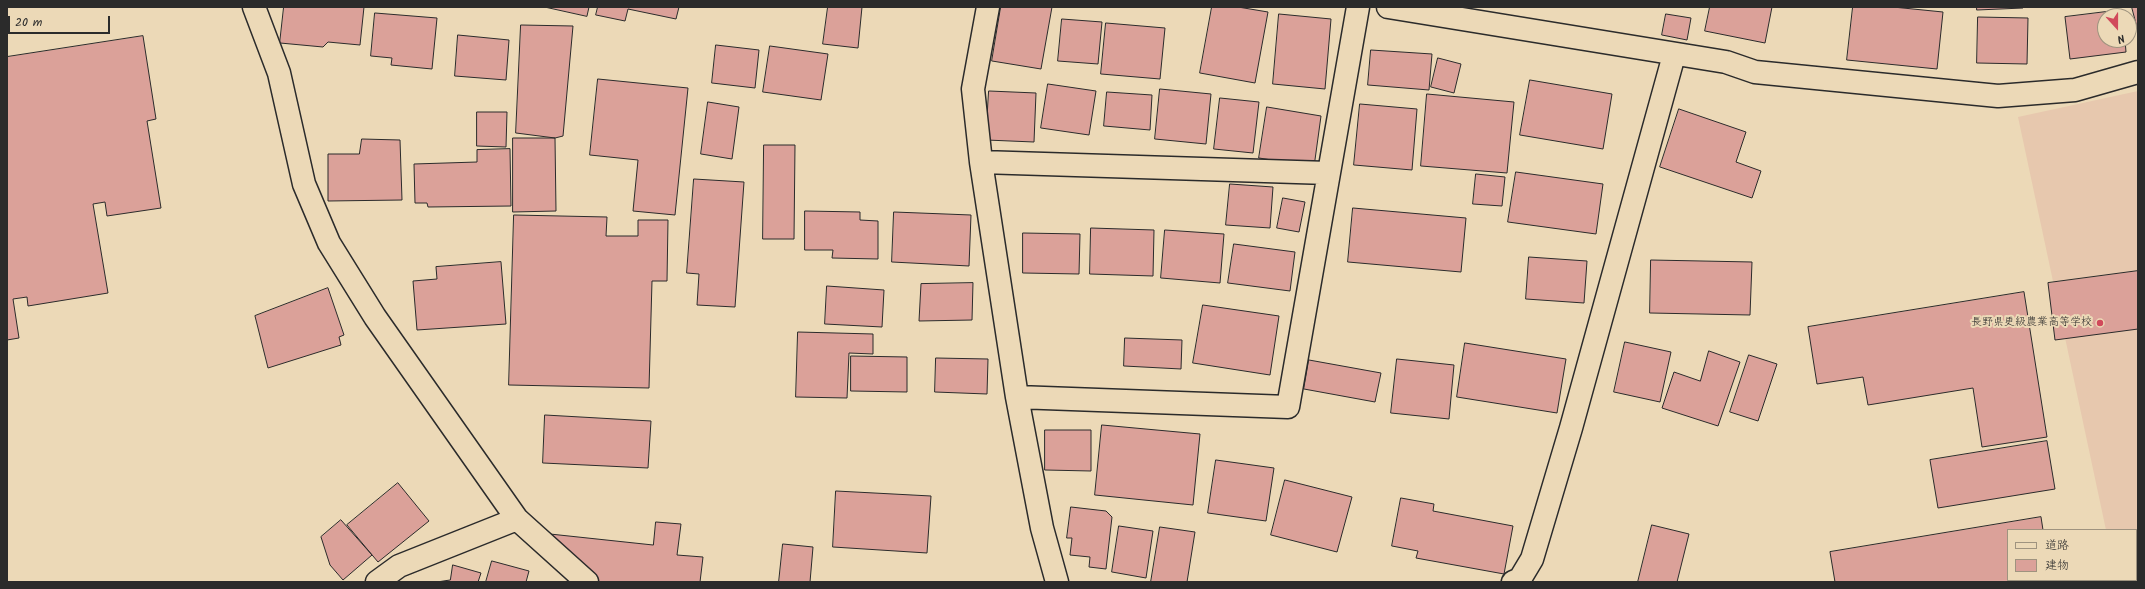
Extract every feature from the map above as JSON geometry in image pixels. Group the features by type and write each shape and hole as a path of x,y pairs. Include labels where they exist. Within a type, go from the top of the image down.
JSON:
{"street":[{"path":"254,7 279,73 304,184 329,243 375,317 517,519 587,582"},
{"path":"988,7 973,89 981,162 1017,397 1042,528 1057,582"},
{"path":"1017,397 1288,407 1358,7"},
{"path":"1388,7 1674,55 1726,62 1755,72 1998,96 2075,90 2138,72"},
{"path":"1513,582 1520,579 1532,559 1571,428 1674,55"},
{"path":"981,162 1328,174"},
{"path":"376,582 399,566 517,519"}],"shaded area":[{"name":"長野県更級農業高等学校","path":"2138,91 2138,582 2117,582 2137,581 2137,529 2106,529 2018,117"}],"building":[{"path":"284,7 364,7 360,45 328,42 323,47 280,43"},
{"path":"545,7 589,7 587,16"},
{"path":"598,7 679,7 676,19 628,9 625,21 596,15"},
{"path":"828,7 862,7 858,48 823,44"},
{"path":"1001,7 1052,7 1041,69 992,61"},
{"path":"1212,7 1238,7 1268,12 1255,83 1200,73"},
{"path":"1710,7 1772,7 1765,43 1705,31"},
{"path":"1853,7 1893,7 1943,12 1937,69 1847,60"},
{"path":"1977,7 2023,7 2023,8 1977,10"},
{"path":"2138,7 2138,31 2137,8 2132,8"},
{"path":"375,13 437,18 432,69 391,65 392,58 371,56"},
{"path":"2097,13 2097,48 2126,48 2126,52 2070,59 2065,17"},
{"path":"1279,14 1331,19 1325,89 1273,84"},
{"path":"1666,14 1691,18 1687,40 1662,35"},
{"path":"1978,17 2028,18 2027,64 1977,63"},
{"path":"1062,19 1102,22 1098,64 1058,61"},
{"path":"1106,23 1165,28 1160,79 1101,74"},
{"path":"521,25 573,26 563,136 555,138 516,133"},
{"path":"458,35 509,40 506,80 455,76"},
{"path":"143,36 156,119 147,121 161,208 107,216 105,202 93,204 108,293 28,306 27,297 13,299 19,338 7,340 7,57"},
{"path":"716,45 759,50 755,88 712,83"},
{"path":"770,46 828,54 821,100 763,92"},
{"path":"1371,50 1432,54 1429,90 1368,85"},
{"path":"1438,58 1461,64 1454,93 1431,87"},
{"path":"598,79 688,88 675,215 633,211 638,160 590,155"},
{"path":"1530,80 1612,94 1603,149 1520,135"},
{"path":"1048,84 1096,91 1089,135 1041,128"},
{"path":"1160,89 1211,94 1206,144 1155,139"},
{"path":"989,91 1036,93 1034,142 986,140"},
{"path":"1107,92 1152,95 1150,130 1104,126"},
{"path":"1427,94 1514,102 1507,173 1421,166"},
{"path":"1220,98 1259,102 1253,153 1214,149"},
{"path":"708,102 739,107 732,159 701,154"},
{"path":"1360,104 1417,109 1412,170 1354,165"},
{"path":"1267,107 1321,116 1314,167 1259,158"},
{"path":"1679,109 1746,132 1736,162 1761,171 1752,198 1660,167"},
{"path":"477,112 507,112 506,147 477,146"},
{"path":"513,138 555,138 556,211 513,212"},
{"path":"362,139 400,140 402,200 328,201 328,154 359,154"},
{"path":"764,145 795,145 794,239 763,239"},
{"path":"510,149 511,206 428,207 427,203 415,203 414,164 477,162 477,150"},
{"path":"1516,172 1603,184 1596,234 1508,222"},
{"path":"1476,174 1505,177 1502,206 1473,204"},
{"path":"694,179 744,182 735,307 697,305 699,274 687,273"},
{"path":"1230,184 1273,187 1270,228 1226,225"},
{"path":"1283,198 1305,202 1299,232 1277,228"},
{"path":"1353,208 1466,218 1461,272 1348,262"},
{"path":"805,211 860,212 860,220 878,221 878,259 832,258 833,250 805,250"},
{"path":"894,212 971,215 969,266 892,262"},
{"path":"514,215 607,217 606,236 638,236 638,220 668,220 667,281 652,281 649,388 509,385"},
{"path":"1091,228 1154,230 1153,276 1090,274"},
{"path":"1165,230 1224,234 1220,283 1161,278"},
{"path":"1023,233 1080,234 1079,274 1023,273"},
{"path":"1234,244 1295,252 1290,291 1228,283"},
{"path":"1529,257 1587,261 1584,303 1526,299"},
{"path":"1651,260 1752,262 1750,315 1650,313"},
{"path":"501,262 506,324 417,330 413,281 437,279 436,267"},
{"path":"2138,271 2138,329 2055,340 2048,283"},
{"path":"973,283 972,320 919,321 921,284"},
{"path":"827,286 884,290 882,327 825,324"},
{"path":"328,288 344,335 339,337 341,345 268,368 255,316"},
{"path":"2024,292 2047,437 1982,447 1973,388 1868,405 1863,377 1817,384 1808,327"},
{"path":"1203,305 1279,316 1270,375 1193,363"},
{"path":"798,332 873,334 873,354 849,353 847,398 796,397"},
{"path":"1125,338 1182,340 1181,369 1124,366"},
{"path":"1625,342 1671,352 1660,402 1614,392"},
{"path":"1465,343 1566,359 1557,413 1457,397"},
{"path":"1709,351 1740,362 1718,426 1662,408 1674,372 1700,381"},
{"path":"1749,355 1777,364 1758,421 1730,412"},
{"path":"851,356 907,357 907,392 851,391"},
{"path":"936,358 988,359 987,394 935,392"},
{"path":"1397,359 1454,365 1449,419 1391,413"},
{"path":"1309,360 1381,373 1375,402 1304,389"},
{"path":"545,415 651,421 648,468 543,463"},
{"path":"1102,425 1200,434 1193,505 1095,495"},
{"path":"1045,430 1091,430 1091,471 1045,470"},
{"path":"2047,441 2055,489 1938,508 1930,460"},
{"path":"1216,460 1274,468 1266,521 1208,513"},
{"path":"1285,480 1352,497 1337,552 1271,535"},
{"path":"398,483 429,521 378,562 347,525"},
{"path":"836,491 931,496 927,553 833,547"},
{"path":"1401,498 1434,504 1433,511 1513,526 1504,574 1416,558 1418,551 1392,546"},
{"path":"1071,507 1106,511 1112,517 1106,569 1089,567 1090,557 1070,555 1072,538 1067,538"},
{"path":"2041,517 2043,529 2007,529 2007,581 2041,581 2035,582 1835,582 1830,552"},
{"path":"341,520 372,555 343,580 330,565 321,537"},
{"path":"656,522 681,524 677,555 703,557 700,582 599,582 550,534 653,545"},
{"path":"1652,525 1689,534 1677,582 1638,582"},
{"path":"1119,526 1153,531 1146,578 1112,572"},
{"path":"1160,527 1195,532 1187,582 1151,582"},
{"path":"783,544 813,547 810,582 779,582"},
{"path":"492,561 529,571 526,582 486,582"},
{"path":"453,565 481,573 478,582 437,582 450,580"}],"place":[{"name":"長野県更級農業高等学校","path":"2100,323"}]}
